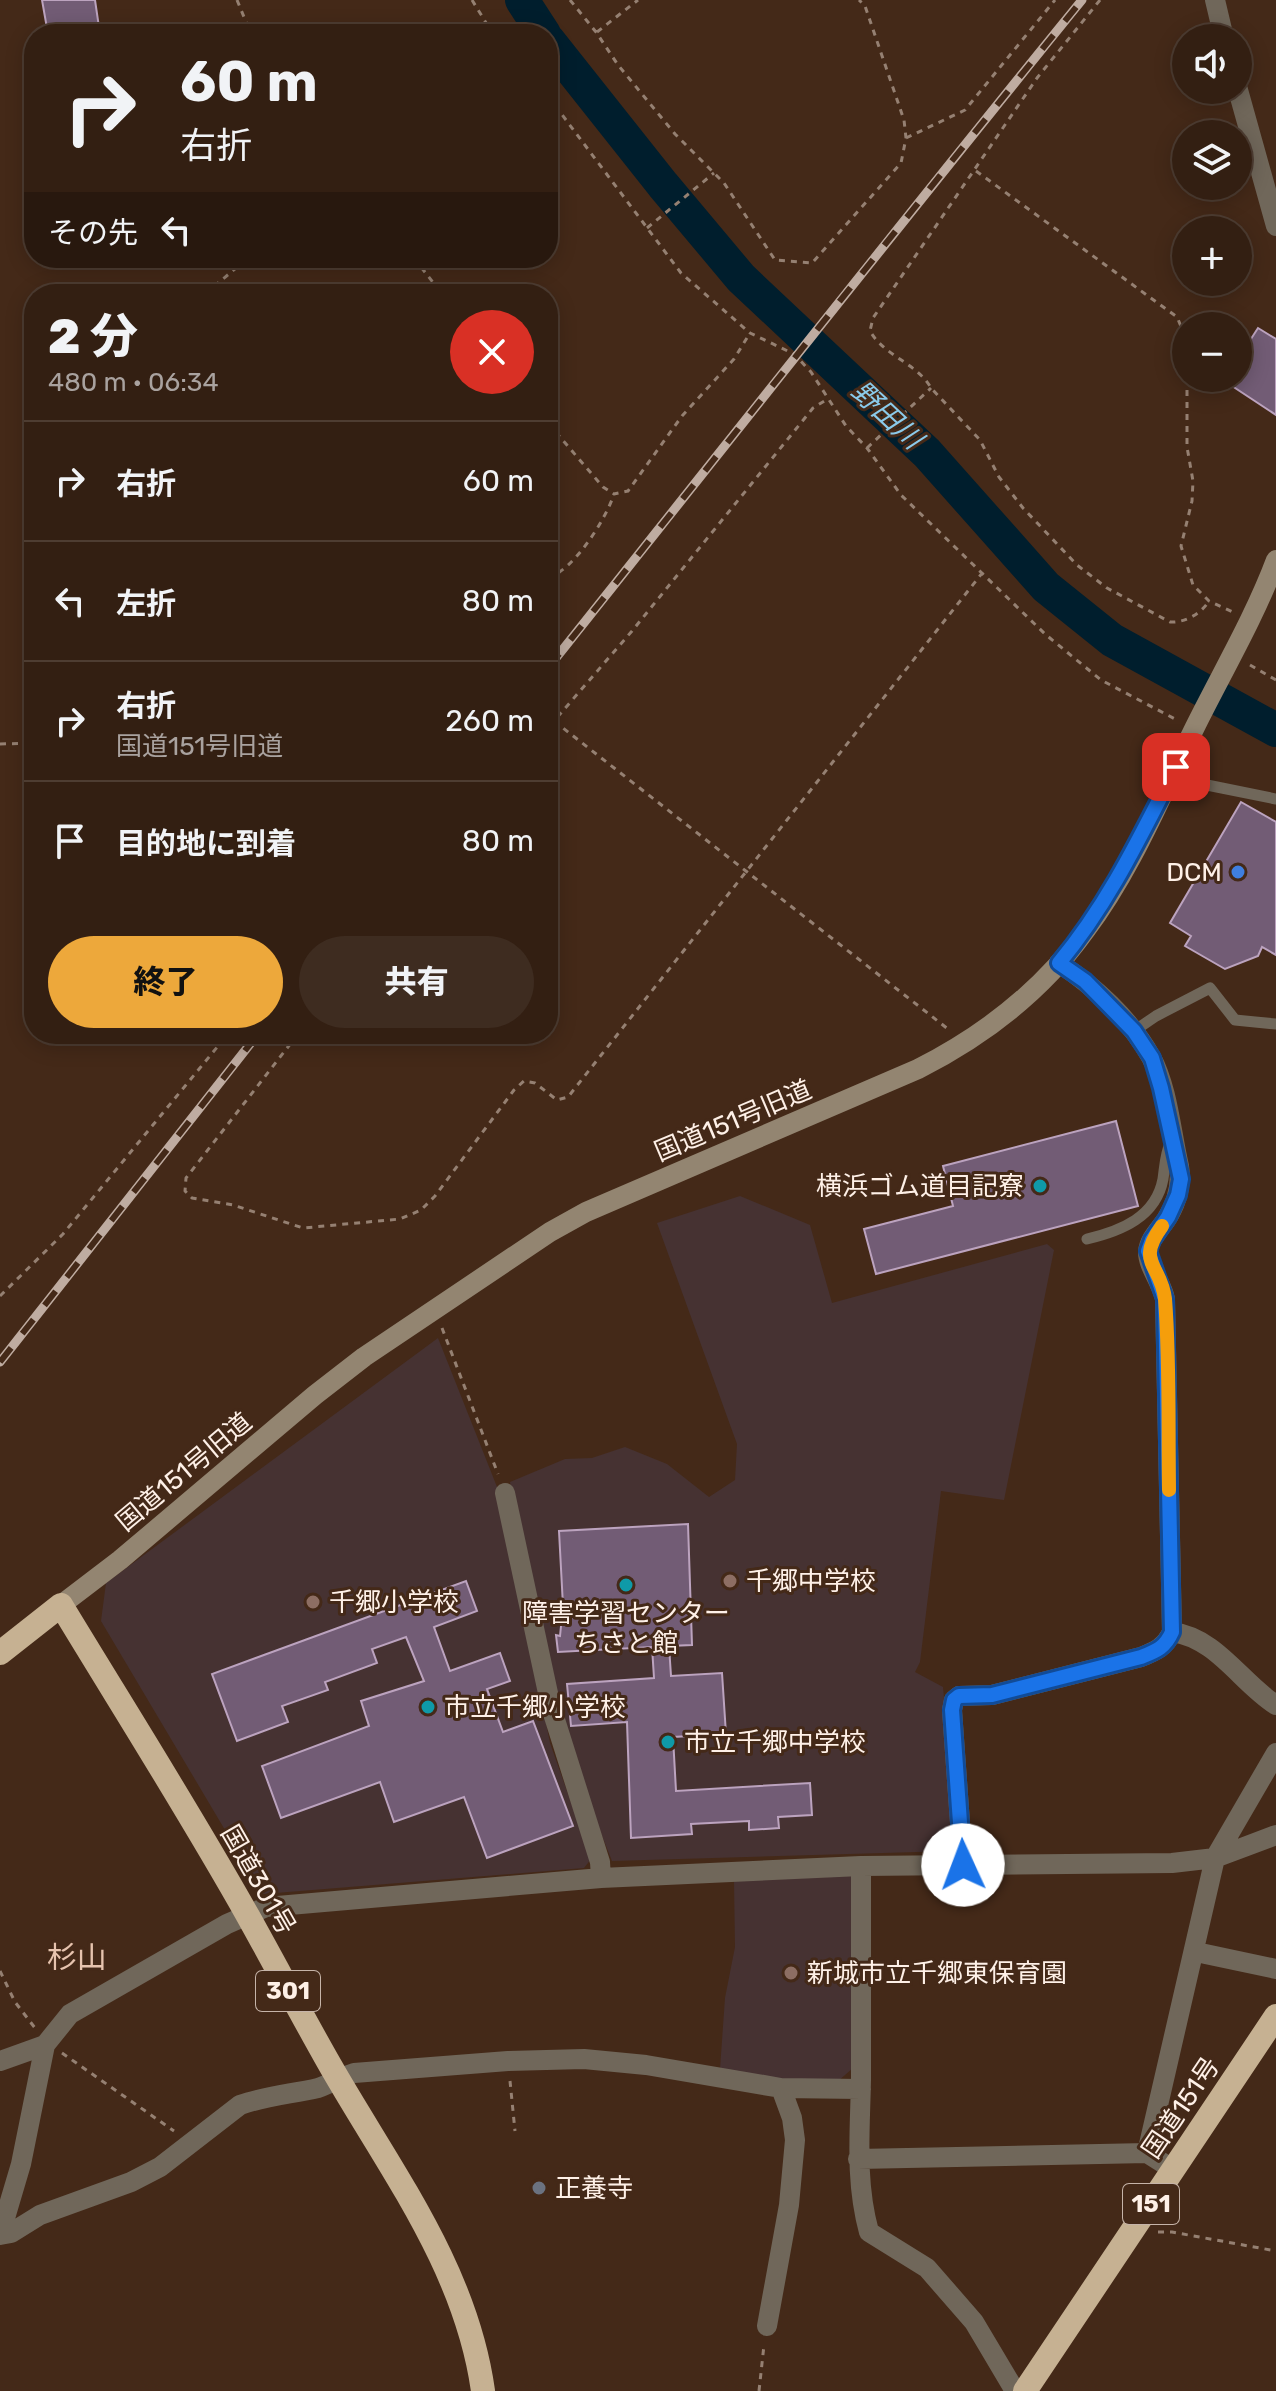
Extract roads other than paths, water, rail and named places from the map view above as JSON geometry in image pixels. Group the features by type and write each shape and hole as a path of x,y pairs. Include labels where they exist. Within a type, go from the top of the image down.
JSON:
{"highway":[{"path":"0,1653 61,1605"},
{"name":"国道301号","path":"61,1605 247,1915 337,2078 435,2241 451,2274 469,2328 483,2391"},
{"name":"国道151号","path":"1025,2391 1276,2016"}],"street":[{"path":"1215,0 1221,24"},
{"path":"1242,104 1276,226"},
{"name":"国道151号旧道","path":"61,1605 120,1560 315,1395 495,1266 586,1212 918,1069 962,1047 1024,998 1085,931 1124,870 1230,660 1276,560"},
{"path":"963,1865 952,1710 954,1700 959,1696 992,1695 1141,1657 1167,1643 1172,1632 1165,1299 1148,1251 1168,1217 1181,1179 1152,1058 1134,1031 1085,981 1059,963"},
{"path":"505,1493 551,1707 600,1862 601,1878"},
{"path":"1172,1632 1205,1645 1231,1663 1276,1705"},
{"path":"1147,2153 1196,1952 1215,1858 1276,1753"},
{"path":"861,2089 781,2088 646,2065 584,2059 508,2061 354,2073 321,2087 255,2099 240,2105 160,2167 131,2182 40,2215 11,2233 0,2235 21,2164 45,2045 70,2014 227,1924 266,1907 601,1878 861,1866 1172,1863 1215,1858 1276,1835"},
{"path":"861,1866 858,2159 863,2209 869,2232 927,2268 974,2322 1015,2391"},
{"path":"1196,1952 1276,1969"},
{"path":"0,2061 45,2045"},
{"path":"767,2326 789,2205 795,2140 792,2118 781,2088"},
{"path":"858,2159 1147,2153 1174,2170"}],"lane":[{"path":"1176,767 1207,785 1276,799"},
{"path":"1134,1031 1210,988 1235,1020 1270,1026 1276,1024"},
{"path":"1087,1239 1128,1227 1151,1208 1163,1182 1164,1156 1172,1138"}],"waterway":[{"name":"野田川","path":"522,0 538,24"},
{"name":"野田川","path":"558,53 741,278 927,453 1046,587 1112,640 1276,730"}],"railway":[{"path":"558,655 1082,0"},
{"path":"0,1362 250,1044"}],"place":[{"name":"DCM","path":"1238,872"},
{"name":"横浜ゴム道目記寮","path":"1040,1186"},
{"name":"千郷中学校","path":"730,1581"},
{"name":"障害学習センター ちさと館","path":"626,1585"},
{"name":"千郷小学校","path":"313,1602"},
{"name":"市立千郷小学校","path":"428,1707"},
{"name":"市立千郷中学校","path":"668,1742"},
{"name":"新城市立千郷東保育園","path":"791,1973"},
{"name":"正養寺","path":"539,2188"}],"district":[{"name":"杉山","path":"77,1958"}]}
